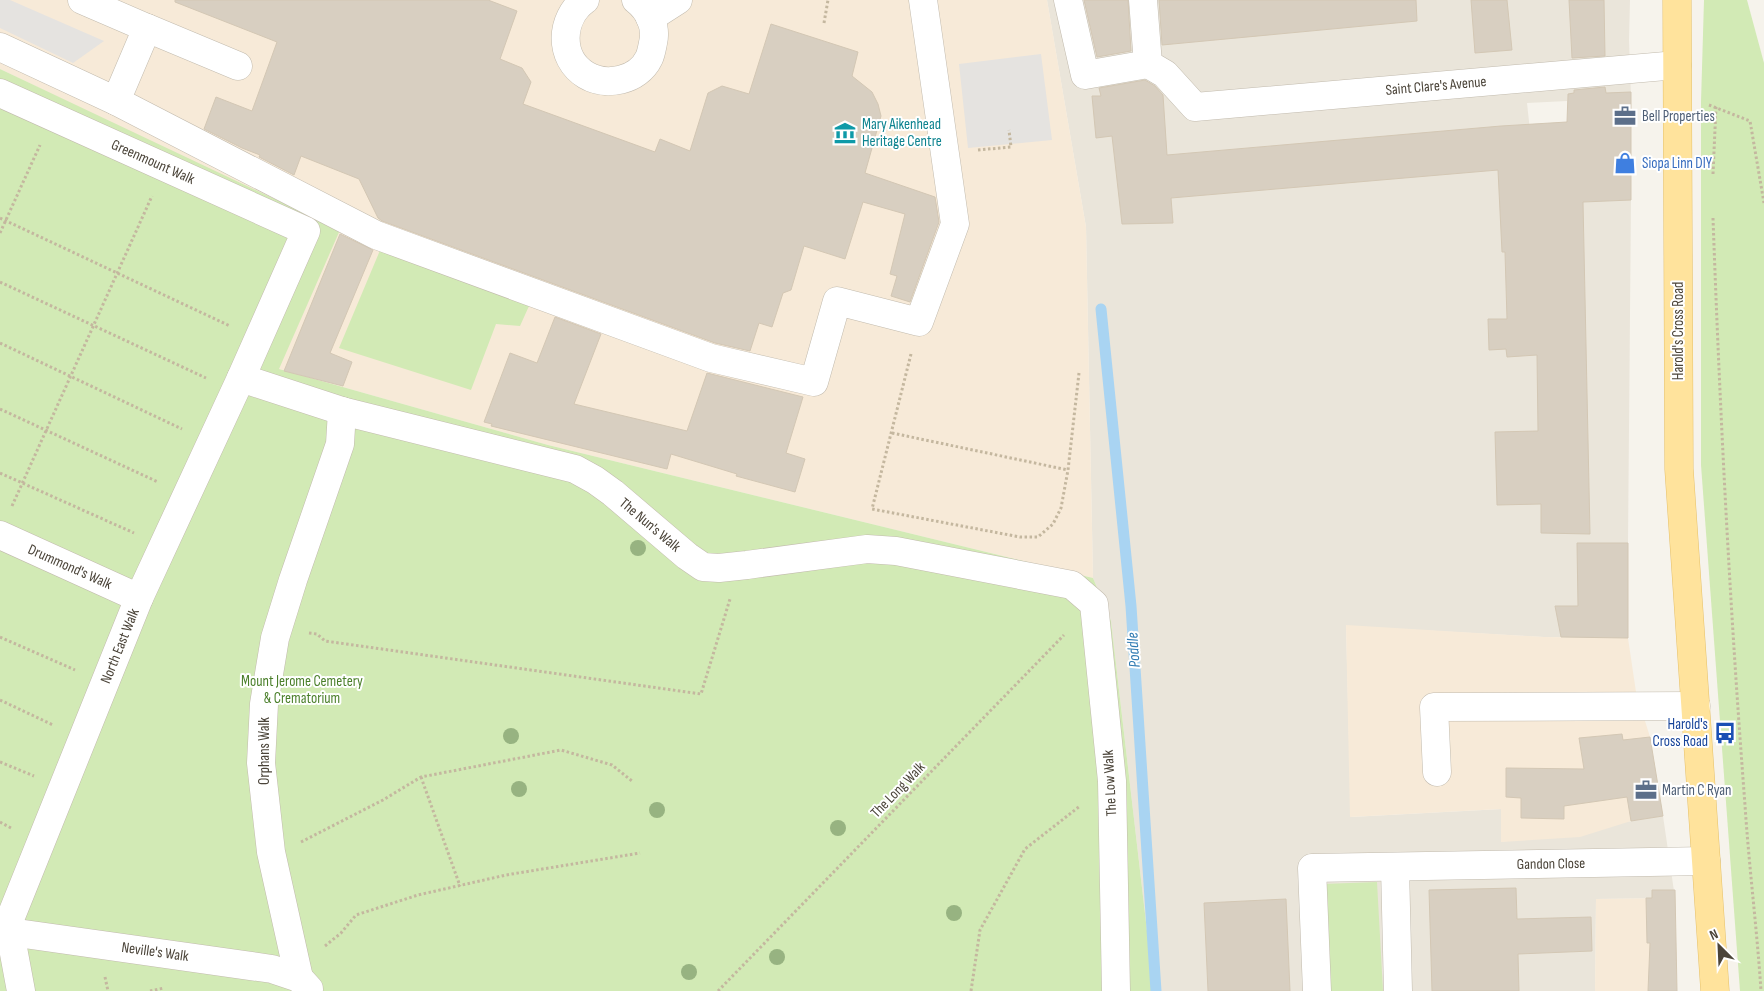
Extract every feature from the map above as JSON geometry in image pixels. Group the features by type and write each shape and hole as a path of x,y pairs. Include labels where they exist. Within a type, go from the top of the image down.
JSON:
{"main road":[{"name":"Harold's Cross Road","path":"1677,0 1678,469 1715,991"}],"street":[{"path":"82,0 238,66"},
{"path":"585,0 572,12 565,30 565,45 574,64 585,74 600,80 616,81 640,70 649,58 655,36 643,9 678,0"},
{"path":"0,47 116,101 376,235 711,358 814,382 837,301 920,322 955,224 923,0"},
{"path":"1068,0 1085,75 1148,64 1143,0"},
{"path":"116,101 147,28"},
{"name":"Saint Clare's Avenue","path":"1148,64 1165,74 1195,107 1677,65"},
{"name":"Greenmount Walk","path":"0,93 306,231"},
{"name":"North East Walk","path":"7,922 139,598 306,231"},
{"name":"The Nun's Walk","path":"237,385 575,469 595,480 612,493 687,556 703,567 740,566 867,549 896,552 1072,584 1094,604"},
{"name":"Orphans Walk","path":"305,984 272,857 261,763 264,704 275,638 340,444 342,411"},
{"name":"Drummond's Walk","path":"0,535 139,598"},
{"name":"The Low Walk","path":"1094,604 1112,781 1116,991"},
{"path":"1437,772 1434,707 1696,706"},
{"name":"Gandon Close","path":"1317,991 1312,868 1706,861"},
{"path":"1395,867 1398,991"},
{"path":"7,922 21,991"},
{"name":"Neville's Walk","path":"7,922 272,969 305,984"}],"path":[{"path":"824,23 828,0"},
{"path":"1677,102 1701,102 1750,121 1764,203"},
{"path":"1712,182 1716,108"},
{"path":"0,233 53,117"},
{"path":"945,153 1010,147 1009,130"},
{"path":"11,507 165,168"},
{"path":"1713,211 1719,375 1732,605 1745,806 1761,991"},
{"path":"0,218 258,339"},
{"path":"0,282 94,326 237,385"},
{"path":"920,322 872,509 1020,537 1038,537 1052,524 1061,508 1068,470 1079,373"},
{"path":"0,343 211,443"},
{"path":"0,409 187,495"},
{"path":"892,433 1068,470"},
{"path":"0,473 163,546"},
{"path":"279,627 318,634 325,641 702,694 740,566"},
{"name":"The Long Walk","path":"718,991 1094,604"},
{"path":"0,637 105,683"},
{"path":"0,700 82,740"},
{"path":"272,857 383,800 421,777 562,750 612,766 632,781"},
{"path":"421,777 460,886"},
{"path":"971,991 980,930 1025,849 1112,781"},
{"path":"319,951 341,933 356,914 418,896 506,875 640,853"}],"shaded area":[{"path":"0,0 1047,0 1086,227 1093,578 548,445 279,369 163,148 0,69"},
{"path":"0,0 10,0 104,41 73,63 0,28"},
{"path":"1047,0 1630,0 1631,98 1624,93 1568,94 1567,101 1527,103 1538,205 1631,199 1628,638 1544,637 1346,626 1351,817 1502,809 1501,842 1663,816 1675,898 1596,899 1595,991 1154,991 1111,621 1093,578 1086,227"},
{"path":"1041,54 1052,140 968,148 959,64"},
{"path":"1346,625 1544,637 1628,638 1636,692 1650,737 1663,816 1631,821 1580,837 1501,842 1501,809 1350,817"},
{"path":"1675,898 1677,991 1595,991 1596,899"}],"green space":[{"path":"1704,0 1747,0 1764,63 1764,991 1740,991 1701,465 1701,102"},
{"name":"Mount Jerome Cemetery & Crematorium","path":"0,69 340,230 279,369 548,445 1093,578 1111,621 1154,991 0,991"},
{"path":"381,248 529,306 520,326 496,324 471,390 339,348"},
{"path":"1377,882 1383,991 1330,991 1323,884"}],"building":[{"path":"175,0 488,0 517,11 500,59 522,68 531,82 523,104 655,152 660,139 690,151 708,93 722,86 749,94 771,24 858,52 852,76 872,92 881,116 865,173 935,197 939,222 910,302 891,296 897,276 890,274 905,214 863,202 845,259 804,246 791,290 783,293 772,327 759,323 750,351 715,343 382,221 378,218 359,179 301,156 294,175 259,157 260,155 204,129 216,97 252,111 277,42 175,2"},
{"path":"1084,0 1128,0 1131,51 1097,57"},
{"path":"1159,0 1416,0 1417,21 1162,45"},
{"path":"1471,0 1507,0 1512,50 1475,53"},
{"path":"1569,0 1604,0 1605,56 1572,58"},
{"path":"1145,80 1155,86 1163,95 1167,155 1567,122 1568,94 1574,93 1574,90 1605,87 1606,93 1631,92 1631,200 1583,202 1590,534 1541,533 1541,504 1497,505 1495,432 1538,431 1537,355 1507,357 1506,349 1489,350 1488,319 1507,319 1505,252 1502,252 1498,170 1171,198 1173,223 1122,224 1112,136 1096,138 1092,96 1101,96 1099,88"},
{"path":"340,234 373,250 330,353 352,362 343,386 284,371"},
{"path":"555,317 601,334 574,404 687,431 707,373 803,397 786,453 805,459 795,492 736,476 737,474 671,454 667,469 491,426 492,424 484,422 510,353 537,363"},
{"path":"1577,543 1628,543 1628,638 1561,637 1555,606 1578,606"},
{"path":"1622,734 1623,740 1650,737 1663,816 1631,821 1627,797 1564,806 1564,819 1521,818 1521,798 1506,797 1506,768 1584,769 1579,738"},
{"path":"1516,888 1517,919 1591,917 1592,951 1518,954 1519,991 1432,991 1429,890"},
{"path":"1652,890 1675,890 1677,991 1648,991 1650,943 1647,943 1646,898 1652,898"},
{"path":"1286,899 1290,991 1208,991 1204,903"}],"waterway":[{"name":"Poddle","path":"1101,309 1131,606 1156,991"}],"place":[{"name":"Bell Properties","path":"1625,116"},
{"name":"Mary Aikenhead Heritage Centre","path":"845,133"},
{"name":"Siopa Linn DIY","path":"1625,163"},
{"name":"Harold's Cross Road","path":"1725,733"},
{"name":"Martin C Ryan","path":"1646,790"}]}
